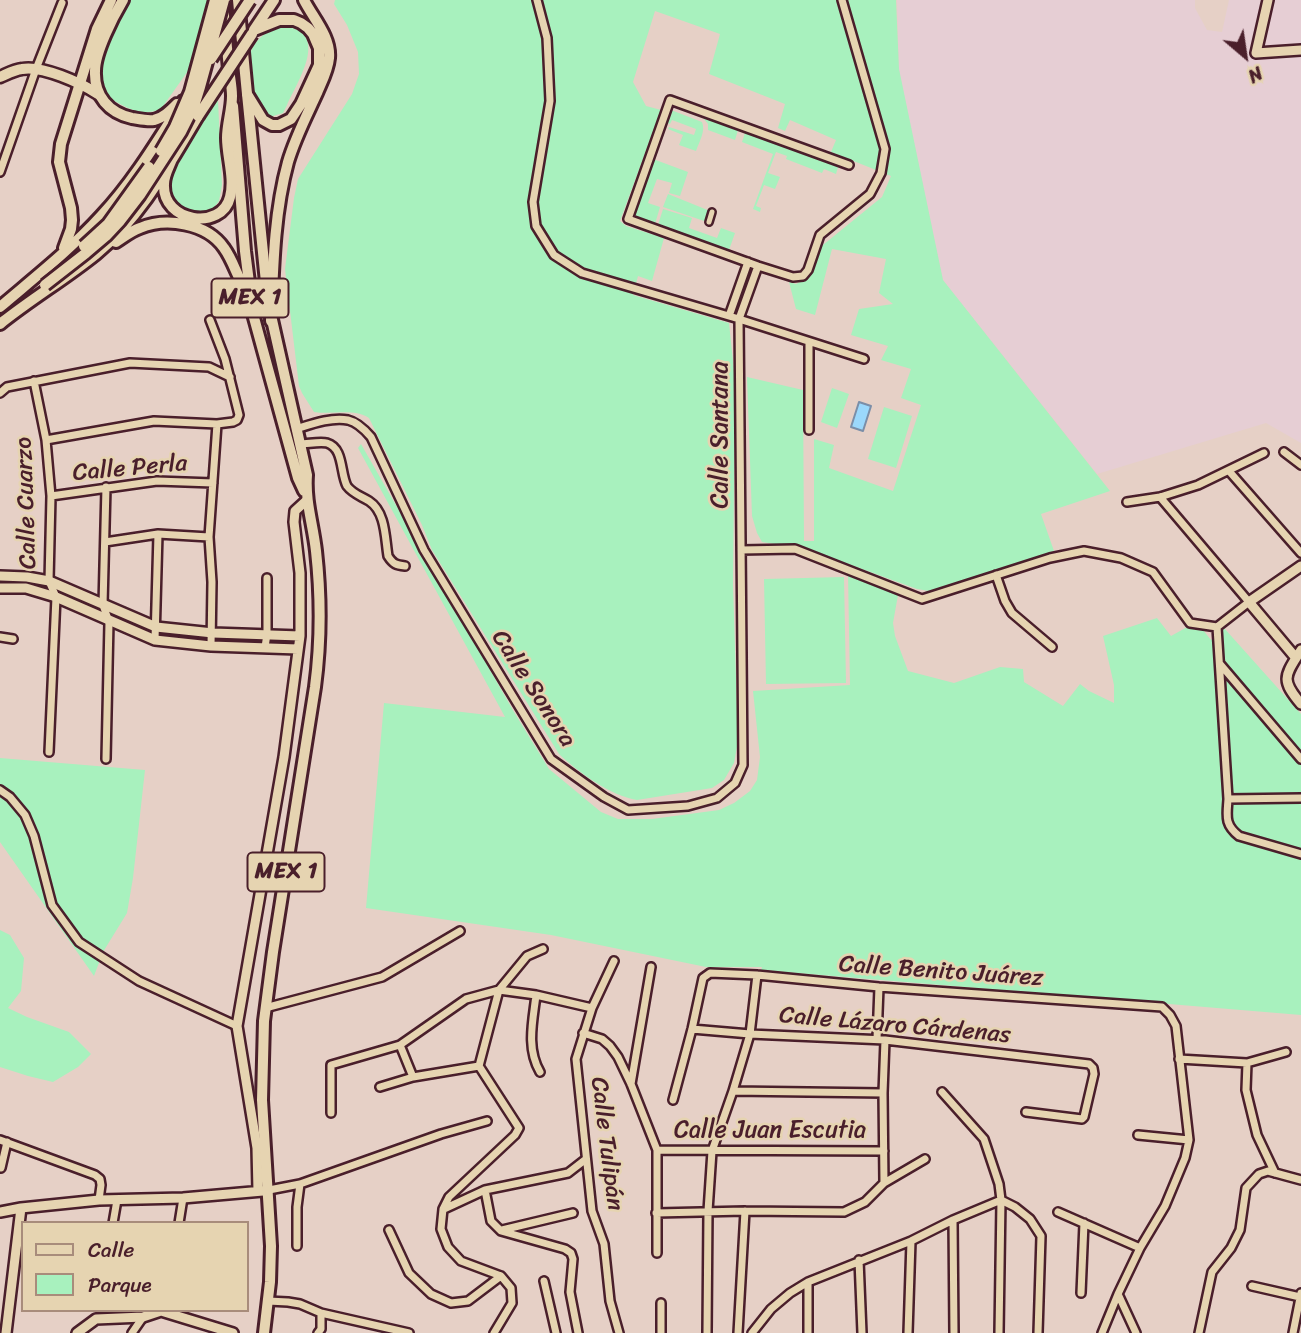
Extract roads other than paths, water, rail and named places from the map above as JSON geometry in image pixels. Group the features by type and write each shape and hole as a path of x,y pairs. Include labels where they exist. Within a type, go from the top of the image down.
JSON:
{"main road":[{"path":"61,254 69,238 72,220 59,155 97,29 111,0"},
{"path":"98,94 94,73 104,38 123,0"},
{"name":"MEX 1","path":"238,0 263,267 271,321 307,475 306,496 316,550 319,588 318,667 265,1008 262,1053 263,1191 271,1258 264,1333"},
{"path":"4,303 102,216 138,169 250,0"},
{"path":"96,254 136,214 153,192 198,116 274,0"},
{"path":"271,321 278,212 286,172 326,73 330,56 326,39 304,0"},
{"path":"4,303 44,282 86,254 120,221 140,195 190,114 200,87 221,2"},
{"name":"MEX 1","path":"221,2 250,296 257,335 298,478 306,496"},
{"path":"247,94 263,120 279,125 285,123 297,113 302,104 320,57 313,34 302,23 294,20 279,20 253,32"},
{"path":"0,77 22,69 36,69 80,83 98,94 113,111 146,120 163,116 194,83"},
{"path":"80,83 94,73"},
{"path":"172,159 164,186 165,195 173,209 197,219 212,216 225,207 231,195 227,137 232,95"},
{"path":"0,324 96,254 142,227 162,223 192,226 210,235 225,248 250,296"},
{"path":"19,308 44,282"}],"street":[{"path":"537,0 547,38 550,101 533,202 536,226 554,255 582,273 864,359"},
{"path":"842,0 885,149 881,173 870,194 820,235 808,270 803,276 793,277 758,266 628,219 670,100 849,165"},
{"path":"1268,0 1256,52 1301,50"},
{"path":"0,172 62,2"},
{"path":"709,222 712,212"},
{"path":"729,316 748,262"},
{"path":"739,319 758,266"},
{"name":"Calle Santana","path":"739,319 741,550"},
{"path":"46,440 154,421 217,424 237,420 239,415 230,377 210,320"},
{"path":"809,341 809,430"},
{"path":"0,393 7,387 130,363 209,367 230,377"},
{"name":"Calle Cuarzo","path":"34,381 46,440 51,496 49,582"},
{"name":"Calle Sonora","path":"296,429 328,420 350,420 371,437 424,550 551,759 604,797 628,810 688,806 717,798 736,783 743,765 741,550"},
{"path":"211,646 213,633 209,537 217,424"},
{"path":"300,444 326,443 334,447 349,489 380,512 391,562 405,566"},
{"path":"1284,452 1301,465"},
{"path":"1127,502 1160,497 1198,485 1264,453"},
{"path":"1229,471 1301,553"},
{"name":"Calle Perla","path":"51,496 157,481 213,482"},
{"path":"106,487 103,605 109,622 106,760"},
{"path":"263,1191 237,1026 284,757 300,636 300,573 294,522 295,511 306,496"},
{"path":"1160,497 1249,602 1299,654 1286,678 1289,688 1299,700"},
{"path":"105,542 158,534 209,537"},
{"path":"155,640 158,534"},
{"path":"741,550 795,549 922,599 1050,558 1084,551 1121,558 1153,572 1190,623 1217,628 1301,566"},
{"path":"996,575 1012,613 1052,647"},
{"path":"0,576 27,577 49,582 156,627 213,633 300,636"},
{"path":"265,647 267,578"},
{"path":"49,582 56,597 49,752"},
{"path":"0,588 26,588 56,597 155,640 211,646 298,649"},
{"path":"1217,628 1228,799 1226,821 1239,836 1301,854"},
{"path":"0,637 13,639"},
{"path":"1220,664 1301,759"},
{"path":"0,790 10,797 25,815 34,836 52,905 79,942 139,981 237,1026"},
{"path":"1228,799 1301,797"},
{"path":"265,1008 382,977 460,931"},
{"path":"494,1333 512,1303 511,1288 501,1276 461,1261 448,1247 440,1228 443,1209 449,1197 515,1135 519,1128 479,1066 499,989 527,956 543,949"},
{"path":"583,1033 614,961"},
{"name":"Calle Tulipán","path":"631,1084 651,967"},
{"name":"Calle Benito Juárez","path":"692,1029 703,978 706,975 757,975 879,987 1162,1007 1176,1026 1179,1059"},
{"path":"707,1333 708,1212 712,1151 750,1034 757,975"},
{"path":"879,987 884,1183"},
{"path":"331,1113 331,1065 400,1045 466,999 499,989 592,1008"},
{"path":"536,995 532,1051 540,1072"},
{"path":"673,1100 692,1029"},
{"name":"Calle Lázaro Cárdenas","path":"692,1029 881,1040 1089,1064 1093,1068 1094,1074 1082,1119 1026,1112"},
{"name":"Calle Tulipán","path":"619,1333 610,1301 604,1244 592,1211 576,1059 583,1033 602,1039 618,1057 657,1150 657,1253"},
{"path":"400,1045 413,1077"},
{"path":"1102,1333 1140,1248 1165,1206 1185,1158 1189,1140 1179,1059 1247,1063 1286,1052"},
{"path":"1247,1063 1246,1090 1254,1124 1275,1173"},
{"path":"380,1087 413,1077 479,1066"},
{"path":"733,1091 883,1093"},
{"path":"942,1092 984,1139 999,1184 999,1333"},
{"path":"0,1212 99,1200 183,1198 263,1191 300,1184 441,1134 487,1121"},
{"path":"1138,1135 1189,1140"},
{"path":"1,1168 4,1141 95,1175 100,1179 101,1185 99,1200"},
{"name":"Calle Juan Escutia","path":"657,1150 884,1151"},
{"path":"443,1209 485,1190 568,1172 586,1159"},
{"path":"656,1213 844,1212 865,1202 884,1183 925,1159"},
{"path":"1199,1333 1212,1272 1231,1248 1240,1230 1246,1188 1259,1174 1268,1171 1301,1180"},
{"path":"297,1246 300,1184"},
{"path":"485,1190 491,1221 501,1231 571,1253 573,1259 570,1292 578,1333"},
{"path":"179,1221 183,1198"},
{"path":"113,1221 117,1200"},
{"path":"752,1333 771,1309 808,1282 911,1241 1001,1200 1016,1207 1030,1219 1041,1236 1038,1333"},
{"path":"6,1333 21,1208"},
{"path":"738,1333 746,1211"},
{"path":"1059,1212 1140,1248"},
{"path":"501,1231 573,1213"},
{"path":"953,1220 954,1333"},
{"path":"1080,1293 1084,1223"},
{"path":"389,1230 409,1273 431,1294 451,1303 468,1301 501,1276"},
{"path":"908,1333 911,1241"},
{"path":"859,1260 862,1333"},
{"path":"544,1281 556,1333"},
{"path":"808,1282 808,1333"},
{"path":"1252,1286 1301,1295 1293,1333"},
{"path":"1118,1294 1136,1333"},
{"path":"268,1301 300,1304 321,1313 408,1333"},
{"path":"660,1303 661,1333"},
{"path":"76,1333 96,1319 142,1317 156,1312"},
{"path":"167,1312 233,1333"},
{"path":"318,1333 321,1329 321,1313"},
{"path":"132,1333 142,1317"}],"water":[{"path":"859,402 871,406 863,431 851,427"}]}
